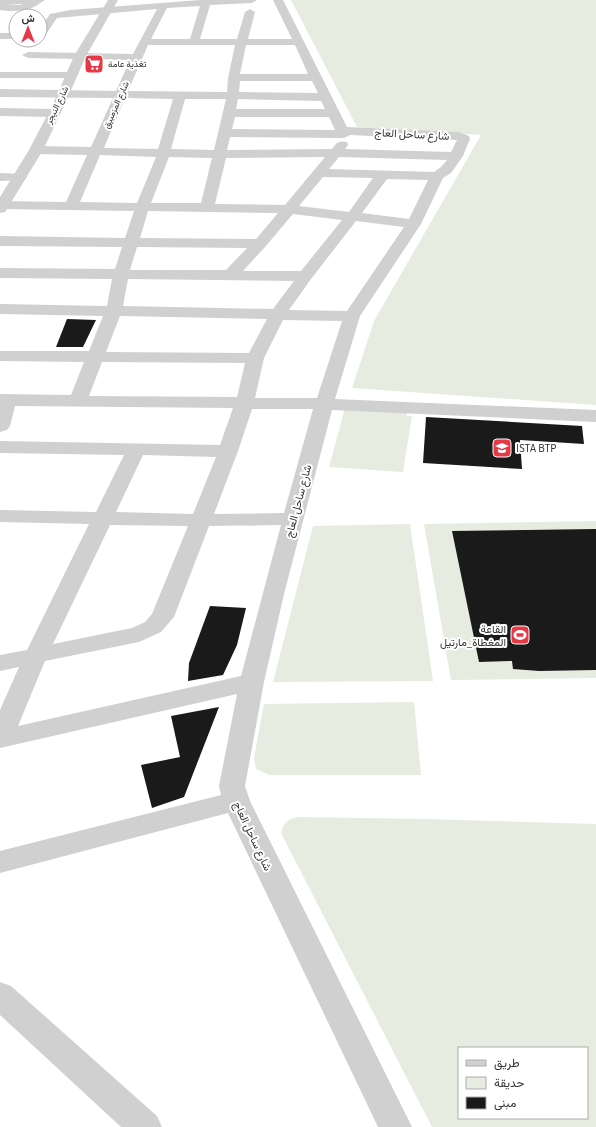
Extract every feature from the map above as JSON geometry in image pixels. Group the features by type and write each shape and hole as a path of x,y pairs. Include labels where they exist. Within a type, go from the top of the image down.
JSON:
{"street":[{"path":"0,19 3,4 29,6 39,0"},
{"path":"194,42 208,13 206,2"},
{"path":"48,24 54,16 110,4 164,5 206,2 248,8 274,8 299,42 336,119 347,138 320,173 288,209 260,244 230,275"},
{"name":"شارع النيجر","path":"1,206 36,150 80,56 110,4"},
{"name":"شارع المزمبيق","path":"71,206 144,42 164,5"},
{"path":"207,208 226,133 233,96 234,78 248,8"},
{"path":"144,42 299,42"},
{"path":"13,75 32,48"},
{"path":"28,55 138,57"},
{"path":"0,75 71,75"},
{"path":"234,78 316,77"},
{"path":"0,93 233,96 336,119"},
{"path":"78,400 114,310 121,274 142,206 164,152 180,96"},
{"path":"0,112 53,113"},
{"path":"229,113 336,119"},
{"path":"226,133 336,119"},
{"name":"شارع ساحل العاج","path":"336,119 459,136 464,139 456,156 446,170 437,176 414,224 352,316 324,404 273,594 252,682 232,786 236,801 395,1127"},
{"path":"36,150 96,150 220,154 336,153 456,156"},
{"path":"320,173 437,176"},
{"path":"0,663 139,634 153,627 162,617 228,451 245,402 255,358 278,314 305,276 353,216 383,175"},
{"path":"0,176 20,177"},
{"path":"1,206 142,206 288,209 414,224"},
{"path":"0,241 260,244"},
{"path":"0,273 305,276"},
{"path":"0,309 114,310 352,316"},
{"path":"0,356 255,358"},
{"path":"0,426 4,400 324,404 596,416"},
{"path":"0,447 228,451"},
{"path":"0,739 36,655 136,450"},
{"path":"0,516 201,520 293,519"},
{"path":"0,739 252,682"},
{"path":"0,862 236,801"},
{"path":"0,995 145,1127"}],"green space":[{"path":"291,0 596,0 596,405 352,388 374,321 481,135 357,127"},
{"path":"345,408 407,412 407,416 412,416 403,472 329,467"},
{"name":"القاعة المغطاة_مارتيل","path":"596,521 596,678 451,680 424,524"},
{"path":"410,524 433,681 273,682 313,526"},
{"path":"414,702 421,775 269,775 256,769 254,758 264,704"},
{"path":"297,817 596,824 596,1127 432,1127 281,833 284,824"}],"building":[{"path":"67,319 96,320 83,347 56,347"},
{"path":"426,417 582,426 584,444 520,440 522,469 423,463"},
{"name":"القاعة المغطاة_مارتيل","path":"596,529 596,670 539,671 513,669 512,661 479,662 452,531"},
{"path":"210,606 246,608 237,645 223,675 188,681 189,663"},
{"path":"219,707 184,797 152,808 141,765 180,757 171,716"}],"place":[{"name":"تغذية عامة","path":"94,64"},
{"name":"ISTA BTP","path":"502,448"},
{"name":"القاعة المغطاة_مارتيل","path":"520,635"}]}
